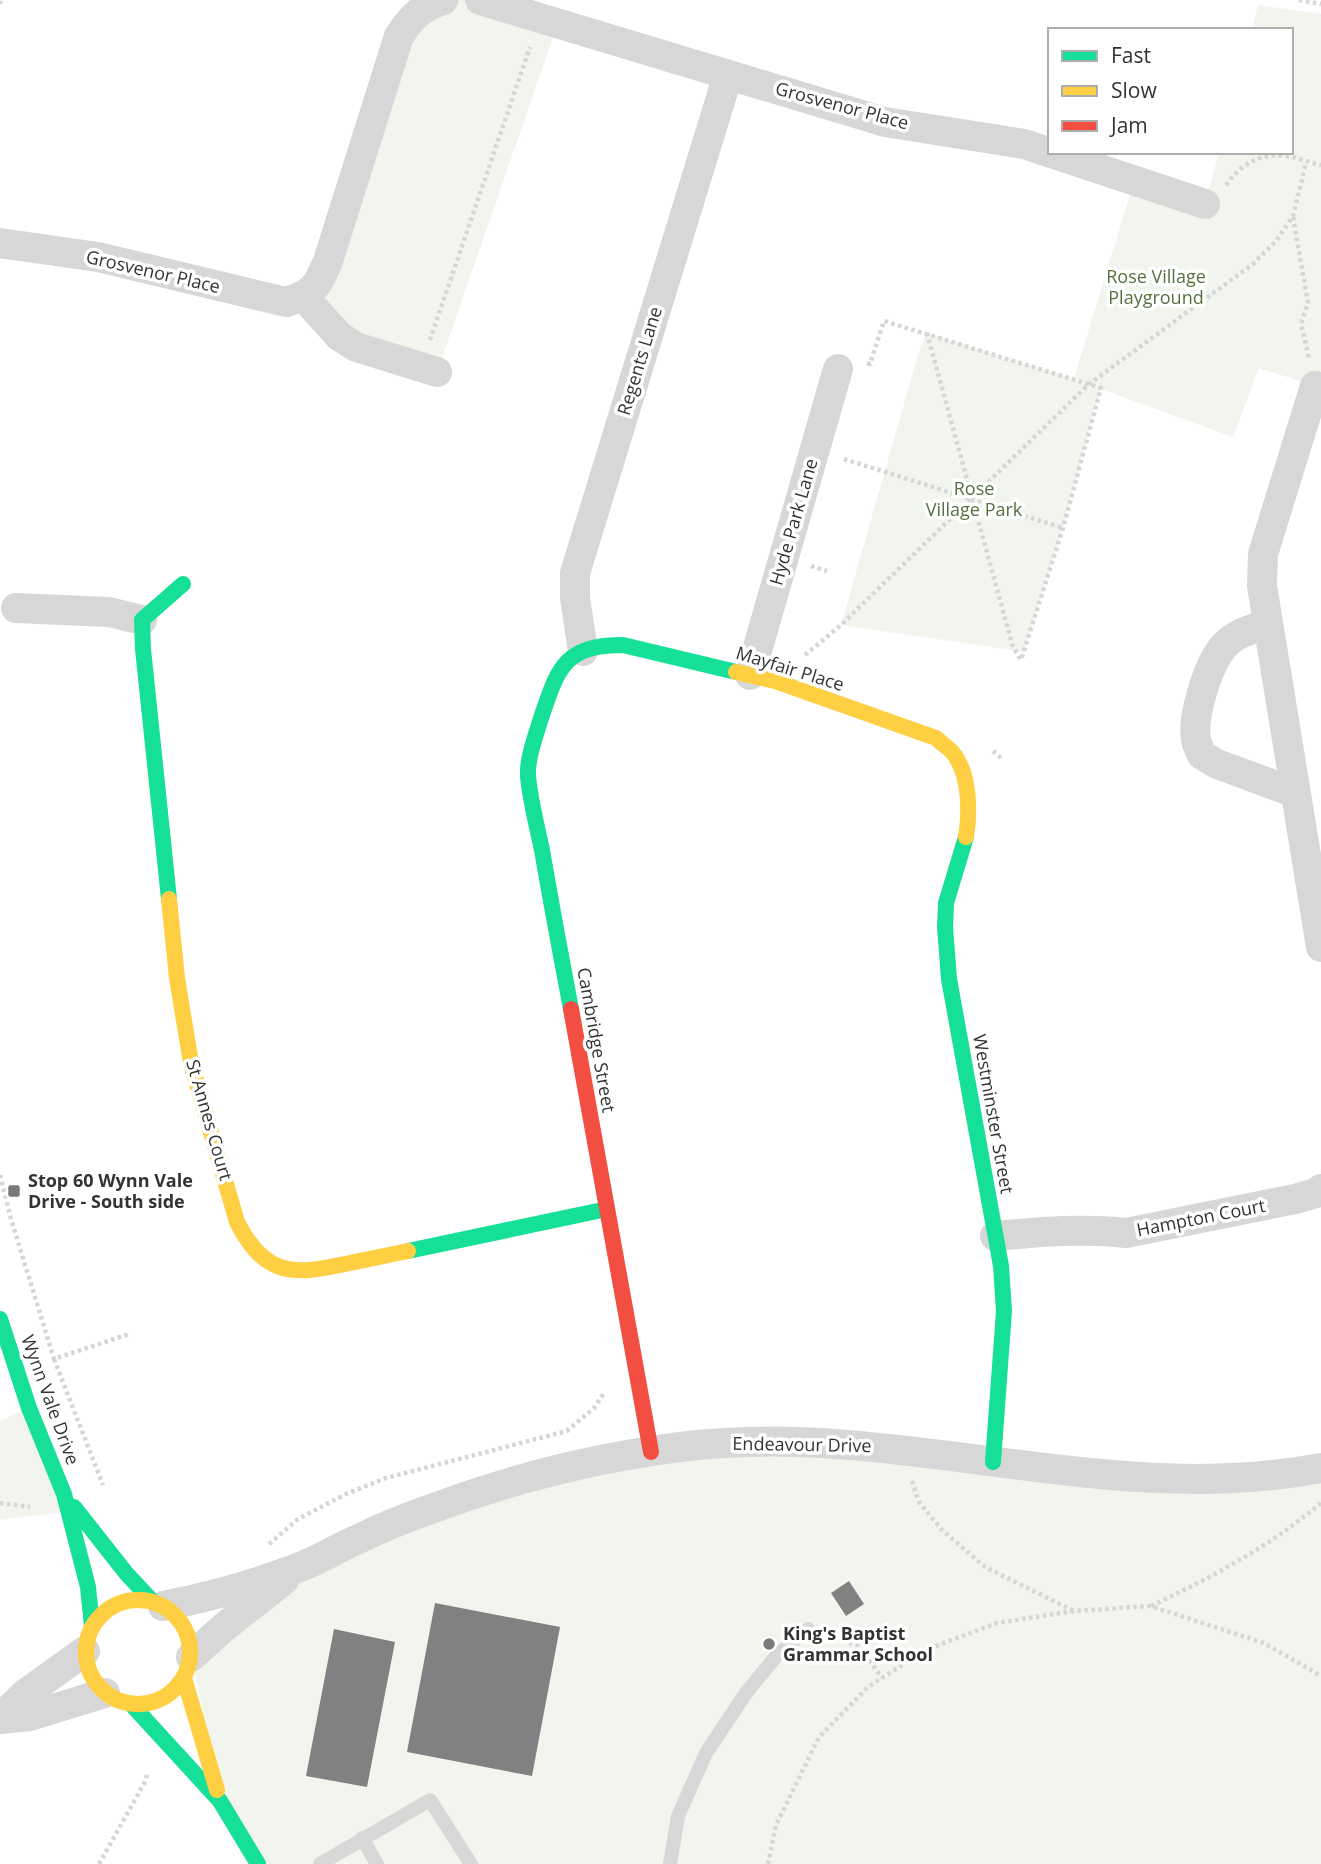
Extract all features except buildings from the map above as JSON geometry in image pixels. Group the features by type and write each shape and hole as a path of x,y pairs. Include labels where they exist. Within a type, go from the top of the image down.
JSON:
{"street":[{"path":"429,370 356,347 339,336 304,297 317,285 327,261 400,36 408,22 420,10 443,0"},
{"name":"Grosvenor Place","path":"480,0 886,122 1024,144 1048,152"},
{"name":"Regents Lane","path":"583,650 575,598 575,573 728,75"},
{"name":"Grosvenor Place","path":"1054,154 1205,204"},
{"name":"Grosvenor Place","path":"0,243 98,257 286,302 304,297"},
{"name":"Hyde Park Lane","path":"750,675 851,365"},
{"path":"1315,387 1262,554 1262,586 1321,947"},
{"path":"16,608 109,612 142,620 183,584"},
{"name":"St Annes Court","path":"142,620 177,978 191,1063 237,1222 247,1242 266,1262 289,1271 309,1272 607,1209"},
{"path":"1268,624 1242,633 1225,644 1212,663 1196,719 1196,741 1202,755 1217,764 1296,793"},
{"name":"Mayfair Place","path":"583,650 606,644 623,645 775,681 936,738 954,754 964,776"},
{"name":"Cambridge Street","path":"583,650 565,663 557,674 534,738 528,774 651,1451"},
{"name":"Westminster Street","path":"964,776 967,827 946,903 946,949 949,979 996,1236 1004,1311 993,1462"},
{"name":"Hampton Court","path":"996,1236 1056,1230 1126,1233 1295,1199 1321,1189"},
{"name":"Wynn Vale Drive","path":"0,1319 29,1408 64,1494 88,1587 89,1639"},
{"name":"Endeavour Drive","path":"158,1604 211,1596 301,1567 355,1540 432,1508 555,1471 651,1451 699,1445 776,1441 867,1445 993,1462 1181,1480 1286,1475 1321,1468"},
{"name":"Wynn Vale Drive","path":"64,1494 125,1573 158,1604"},
{"name":"Endeavour Drive","path":"187,1667 223,1628 301,1567"},
{"path":"0,1718 89,1639 103,1612 118,1604 136,1600 158,1604 177,1616 186,1630 187,1667 220,1801"},
{"path":"89,1639 87,1667 94,1682 118,1701 132,1705 150,1704 166,1697 187,1667"},
{"path":"0,1718 30,1716 105,1693"},
{"path":"132,1705 220,1801 258,1864"}],"lane":[{"path":"670,1864 678,1816 706,1753 746,1693 777,1655 808,1629"},
{"path":"320,1864 430,1800 471,1864"},
{"path":"362,1838 377,1864"}],"path":[{"path":"1299,0 1321,4"},
{"path":"429,370 540,18"},
{"path":"1205,204 1216,198 1246,163 1267,157 1289,156 1306,163 1321,165"},
{"path":"841,625 1090,384 1253,264 1276,241 1293,216 1306,163"},
{"path":"1293,216 1308,303 1301,324 1315,387"},
{"path":"851,365 870,364 884,321 927,333 1101,388 1063,528 1021,660 1012,644 927,333"},
{"path":"866,466 1063,528"},
{"path":"0,1175 54,1359 106,1490"},
{"path":"54,1359 129,1334"},
{"path":"263,1549 298,1519 346,1494 386,1478 567,1431 594,1408 602,1394 609,1393"},
{"path":"903,1450 919,1502 942,1530 985,1567 1074,1611"},
{"path":"768,1864 776,1825 819,1737 868,1686 925,1650 997,1623 1074,1611 1150,1606 1217,1575 1291,1528 1321,1503"},
{"path":"1150,1606 1264,1643 1321,1676"},
{"path":"808,1629 859,1646 882,1678"},
{"path":"99,1864 146,1780 148,1764"}],"green space":[{"path":"443,0 480,0 558,23 437,372 344,339 317,285 399,36"},
{"path":"1258,5 1321,14 1321,391 1315,386 1259,368 1233,437 1101,389 1063,528 1024,652 841,625 920,348 927,333 1074,379 1134,181 1205,204 1218,154 1293,154 1293,28 1252,28"},
{"path":"29,1408 69,1511 0,1520 0,1421"},
{"name":"King's Baptist Grammar School","path":"800,1442 993,1462 1321,1468 1321,1864 264,1864 220,1801 190,1647 393,1525 631,1454"}],"traffic: fast":[{"path":"169,899 142,620 183,584"},
{"path":"571,1009 528,776 534,739 559,673 575,655 603,646 623,645 736,672"},
{"path":"966,837 946,903 945,927 949,979 1001,1266 1004,1311 993,1462"},
{"path":"408,1251 607,1209"},
{"path":"0,1319 29,1408 64,1494 88,1587 92,1626"},
{"path":"74,1507 126,1573 153,1602"},
{"path":"132,1705 220,1801 258,1864"}],"traffic: slow":[{"path":"736,672 775,681 936,738 953,753 963,771 968,805 966,837"},
{"path":"169,899 177,978 191,1063 237,1222 247,1240 269,1262 294,1270 326,1268 408,1251"},
{"path":"138,1600 158,1604 175,1615 186,1632 190,1652 186,1672 175,1689 158,1700 138,1704 118,1700 101,1689 90,1672 86,1652 90,1632 101,1615 118,1604 138,1600"},
{"path":"184,1678 217,1790"}],"traffic: jam":[{"path":"571,1009 651,1452"}],"place":[{"name":"Stop 60 Wynn Vale Drive - South side","path":"14,1191"},
{"name":"King's Baptist Grammar School","path":"769,1644"}],"park label":[{"name":"Rose Village Playground","path":"1156,287"},
{"name":"Rose Village Park","path":"974,499"}]}
